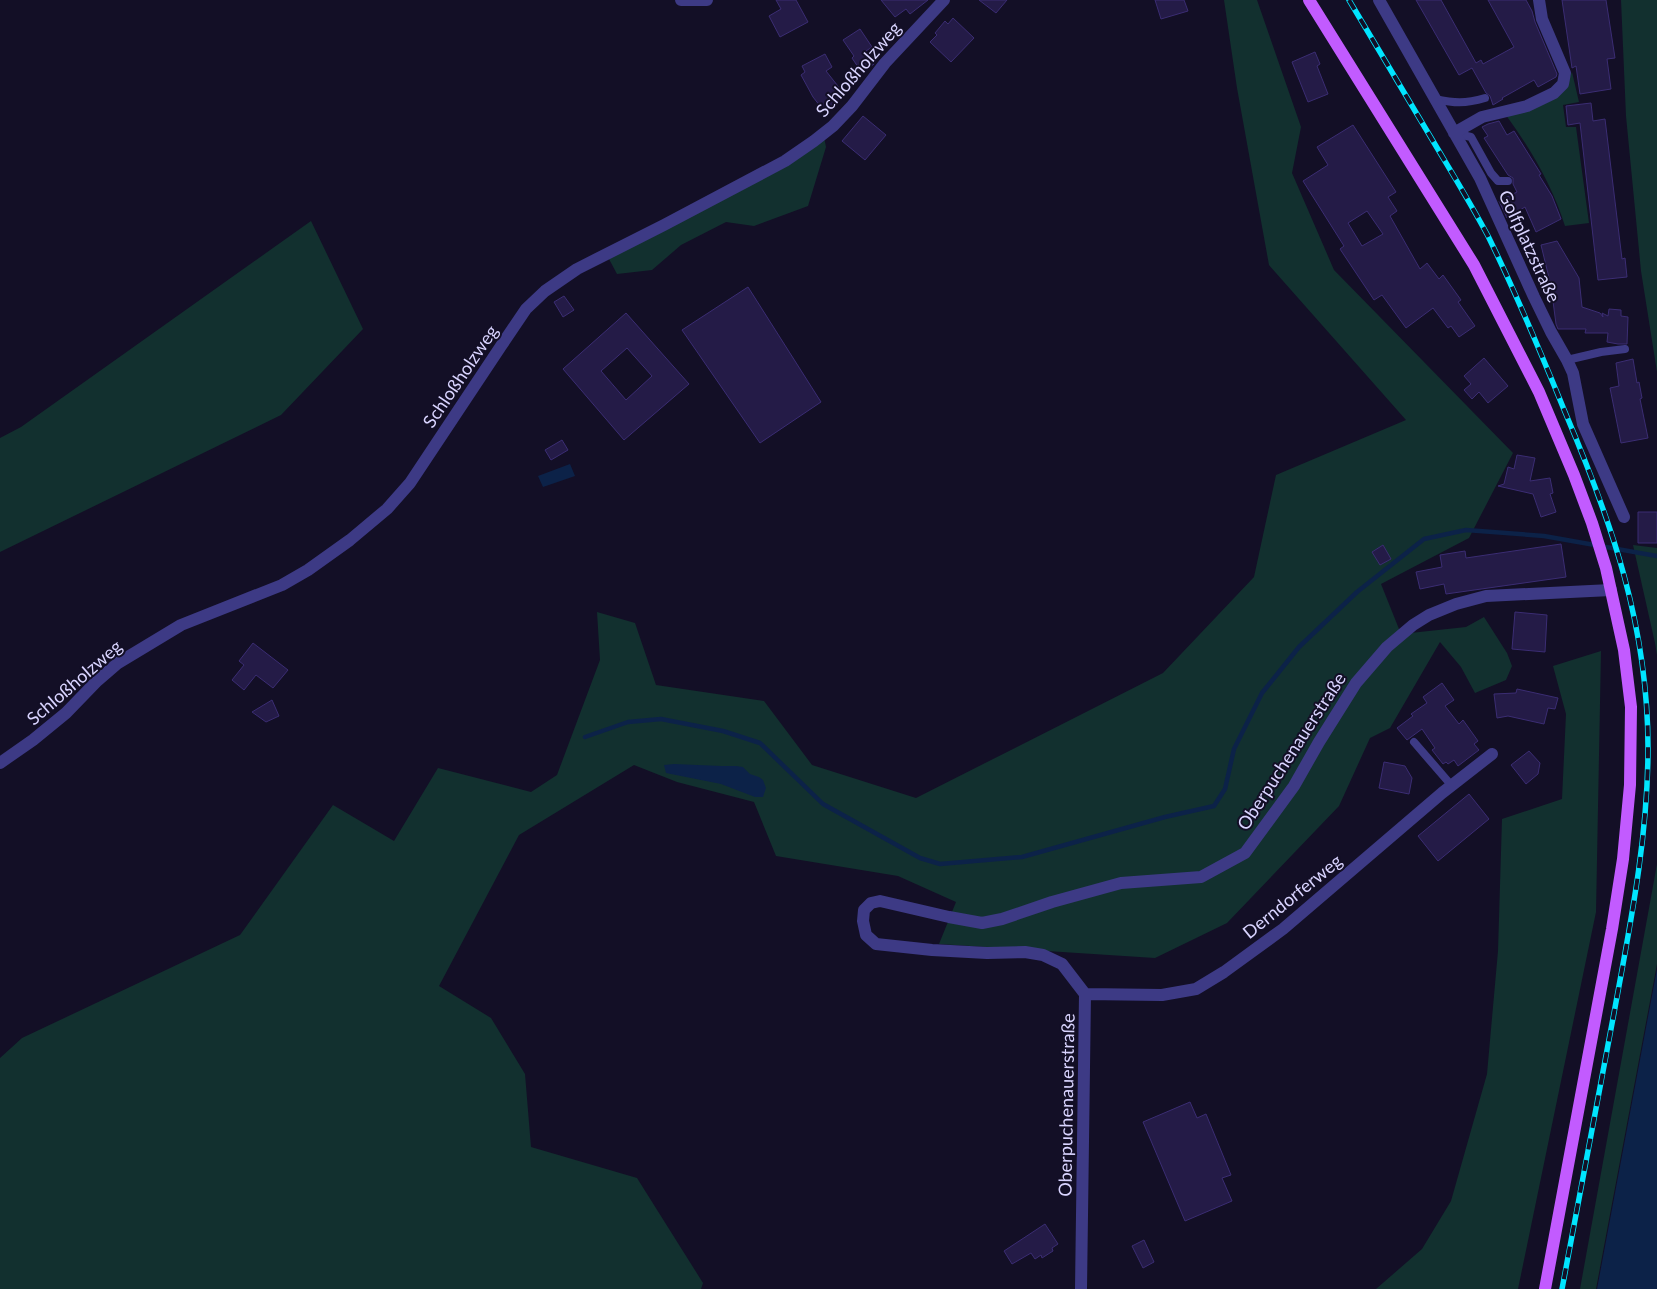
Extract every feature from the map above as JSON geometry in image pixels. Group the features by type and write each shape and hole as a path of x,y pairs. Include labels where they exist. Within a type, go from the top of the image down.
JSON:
{"main road":[{"path":"1309,0 1474,265 1539,392 1592,522 1606,568 1624,650 1631,707 1630,785 1627,826 1612,929 1546,1289"}],"street":[{"path":"680,0 706,0"},
{"name":"Schloßholzweg","path":"0,763 33,740 66,713 96,682 118,663 181,625 282,585 308,570 350,540 387,509 410,483 516,324 526,310 545,291 577,269 785,162 814,141 833,126 852,106 885,64 944,0"},
{"name":"Golfplatzstraße","path":"1379,0 1480,178 1534,297 1573,372 1583,424 1624,517"},
{"path":"1454,133 1482,117 1527,106 1554,93 1563,84 1565,73 1542,19 1539,0"},
{"name":"Oberpuchenauerstraße","path":"1081,1289 1085,994 1062,964 1043,955 1025,952 987,953 932,950 876,944 866,935 863,921 864,910 871,903 880,901 982,923 1002,919 1052,902 1121,883 1201,877 1245,853 1294,786 1356,683 1387,648 1413,625 1429,615 1456,604 1486,596 1611,590"},
{"name":"Derndorferweg","path":"1085,994 1162,995 1196,989 1224,972 1283,929 1398,830 1492,754"}],"lane":[{"path":"1435,99 1468,103 1485,98"},
{"path":"1454,133 1471,137 1498,182 1508,181"},
{"path":"1567,360 1601,352 1625,349"},
{"path":"1414,742 1452,786"}],"green space":[{"path":"1224,0 1257,0 1301,127 1292,173 1334,270 1513,453 1469,538 1381,584 1401,634 1466,627 1484,617 1507,653 1512,666 1506,680 1475,693 1461,667 1440,642 1390,728 1370,738 1339,806 1227,923 1155,958 939,944 956,902 898,876 776,856 754,802 677,782 634,765 519,835 439,986 491,1018 525,1074 531,1147 637,1178 703,1283 701,1289 0,1289 0,1058 22,1038 240,935 333,805 394,841 438,768 531,792 557,775 600,660 597,612 635,623 656,685 764,701 812,765 916,798 1163,673 1254,577 1276,475 1406,420 1269,265 1237,88"},
{"path":"1621,0 1657,0 1657,372 1641,271 1626,116"},
{"path":"1572,72 1579,102 1563,105 1566,127 1576,127 1589,223 1565,226 1540,167 1505,114 1564,90"},
{"path":"824,137 826,147 808,206 754,226 726,222 681,245 652,270 617,274 609,259"},
{"path":"311,221 363,329 281,415 0,552 0,438 21,427"},
{"path":"1633,545 1657,548 1657,655 1655,643"},
{"path":"1601,651 1596,912 1518,1289 1376,1289 1422,1249 1451,1201 1487,1074 1498,951 1502,819 1562,799 1566,714 1553,666"},
{"path":"1657,864 1657,964 1596,1289 1580,1289"}],"water":[{"path":"570,464 575,476 543,487 538,476"},
{"path":"664,765 743,767 750,774 763,780 766,788 763,797 755,797 721,784 666,773"},
{"path":"1657,969 1657,1289 1597,1289"}],"building":[{"path":"776,0 796,0 808,22 780,37 769,16 781,9"},
{"path":"881,0 928,0 910,14 906,9 895,17"},
{"path":"979,0 1007,0 996,13"},
{"path":"1155,0 1184,0 1188,11 1161,19"},
{"path":"1416,0 1441,0 1476,63 1481,60 1483,64 1514,47 1488,0 1526,0 1557,74 1556,77 1538,87 1534,80 1493,105 1490,96 1486,93 1472,68 1459,75"},
{"path":"1562,0 1606,0 1615,58 1607,59 1611,89 1580,94 1576,66 1572,68"},
{"path":"953,18 974,38 951,62 930,42 937,35 935,33 945,21 948,24"},
{"path":"860,29 872,47 866,51 874,64 862,73 852,58 854,56 843,40"},
{"path":"1315,52 1320,64 1317,66 1328,94 1308,102 1292,62"},
{"path":"825,54 832,67 826,71 845,95 824,111 813,97 801,75 805,72 802,66"},
{"path":"1591,103 1593,121 1605,119 1622,259 1625,258 1627,277 1598,280 1580,123 1568,125 1566,106"},
{"path":"863,116 886,135 865,160 842,141"},
{"path":"1499,121 1507,135 1514,131 1541,174 1539,175 1552,196 1561,219 1536,232 1525,207 1507,218 1499,201 1517,192 1513,184 1513,178 1508,175 1484,138 1488,136 1482,127"},
{"path":"1353,125 1396,192 1388,197 1397,211 1390,216 1420,269 1427,263 1439,279 1443,275 1461,300 1458,302 1475,326 1459,337 1451,326 1448,328 1433,308 1406,328 1382,295 1374,300 1340,249 1344,246 1303,181 1328,165 1317,147","holes":["1367,211 1383,234 1362,246 1348,223"]},
{"path":"1557,241 1579,278 1582,307 1600,313 1603,317 1602,313 1608,316 1609,309 1621,310 1621,316 1628,317 1627,344 1607,342 1608,333 1585,333 1586,329 1558,329 1551,286 1541,245"},
{"path":"748,287 821,402 760,443 682,330"},
{"path":"564,296 574,310 563,317 554,302"},
{"path":"626,313 689,384 624,440 563,369","holes":["627,348 652,376 626,400 601,371"]},
{"path":"1484,358 1508,386 1488,403 1479,392 1472,399 1464,390 1471,384 1464,376"},
{"path":"1633,359 1637,383 1639,382 1642,398 1640,399 1648,438 1621,443 1610,388 1619,386 1616,363"},
{"path":"562,440 568,450 551,460 545,450"},
{"path":"1517,455 1535,458 1530,481 1550,478 1553,493 1550,494 1556,512 1541,517 1533,494 1498,486 1504,484 1508,467 1514,469"},
{"path":"1638,512 1657,512 1657,543 1638,543"},
{"path":"1561,544 1566,577 1446,594 1444,584 1420,589 1416,572 1442,567 1440,555 1465,551 1466,558"},
{"path":"1383,545 1391,559 1380,565 1372,552"},
{"path":"1515,612 1547,615 1545,652 1512,649"},
{"path":"253,643 288,670 273,688 256,675 244,690 232,680 244,665 239,661"},
{"path":"1442,683 1454,700 1445,706 1459,724 1463,720 1478,741 1474,744 1479,750 1458,766 1454,760 1448,764 1446,762 1443,764 1432,750 1435,748 1422,729 1407,740 1397,728 1413,716 1411,714 1427,703 1423,697"},
{"path":"1517,689 1558,698 1555,709 1548,708 1544,724 1508,716 1497,718 1494,694 1516,693"},
{"path":"272,700 279,716 266,722 252,712"},
{"path":"1529,751 1540,763 1538,774 1526,784 1511,765"},
{"path":"1384,762 1405,766 1412,778 1409,794 1379,788"},
{"path":"1469,794 1489,819 1438,861 1418,836"},
{"path":"1190,1102 1197,1118 1206,1114 1231,1175 1222,1178 1232,1201 1185,1221 1143,1122"},
{"path":"1045,1224 1058,1244 1052,1248 1053,1251 1042,1258 1041,1255 1035,1259 1031,1253 1012,1264 1004,1251"},
{"path":"1144,1240 1154,1262 1143,1268 1132,1246"}],"waterway":[{"path":"585,737 628,722 661,719 723,731 760,743 823,804 920,858 940,864 1022,857 1165,817 1214,806 1225,789 1234,749 1262,693 1299,647 1357,592 1424,539 1466,530 1544,536 1657,556"}],"railway":[{"path":"1349,0 1475,212 1518,301 1598,494 1624,576 1642,660 1648,748 1645,815 1637,882 1562,1289"}]}
